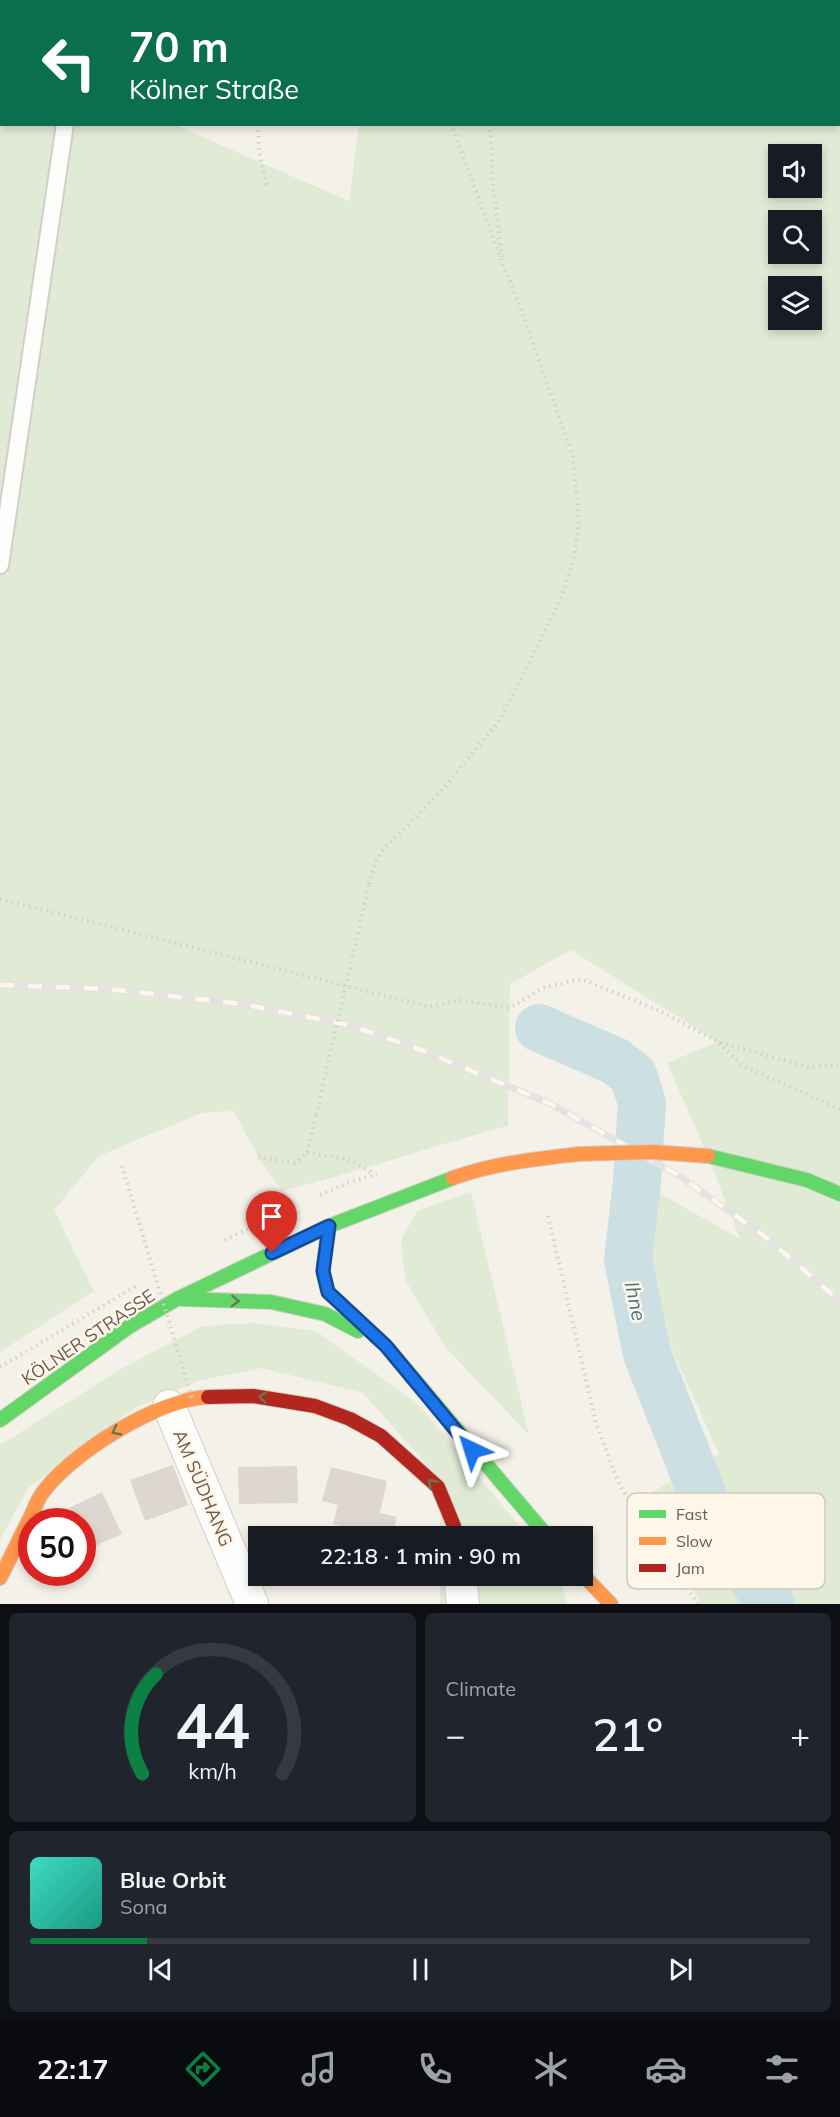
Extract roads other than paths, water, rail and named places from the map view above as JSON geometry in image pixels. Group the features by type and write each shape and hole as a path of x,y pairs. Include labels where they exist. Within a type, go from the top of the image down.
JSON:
{"main road":[{"name":"KÖLNER STRASSE","path":"0,1420 130,1326 177,1299 329,1226 472,1171 513,1161 579,1154 652,1152 708,1156 807,1180 840,1194"},
{"path":"329,1226 323,1271 328,1292 386,1346 539,1526"},
{"path":"177,1299 271,1302 325,1314 386,1346"},
{"path":"0,1578 41,1496 74,1460 108,1435 181,1402 253,1396 315,1406 350,1419 381,1436 438,1487 454,1526"},
{"path":"593,1585 611,1604"}],"street":[{"name":"AM SÜDHANG","path":"181,1402 252,1604"},
{"path":"461,1586 463,1604"}],"lane":[{"path":"0,566 65,126"}],"waterway":[{"name":"Ihne","path":"539,1028 615,1061 633,1075 642,1103 637,1181 628,1260 647,1354 702,1493"},
{"name":"Ihne","path":"760,1589 771,1604"}],"railway":[{"path":"0,985 108,989 242,1004 349,1025 419,1049 551,1104 678,1175 763,1235 840,1301"}]}
